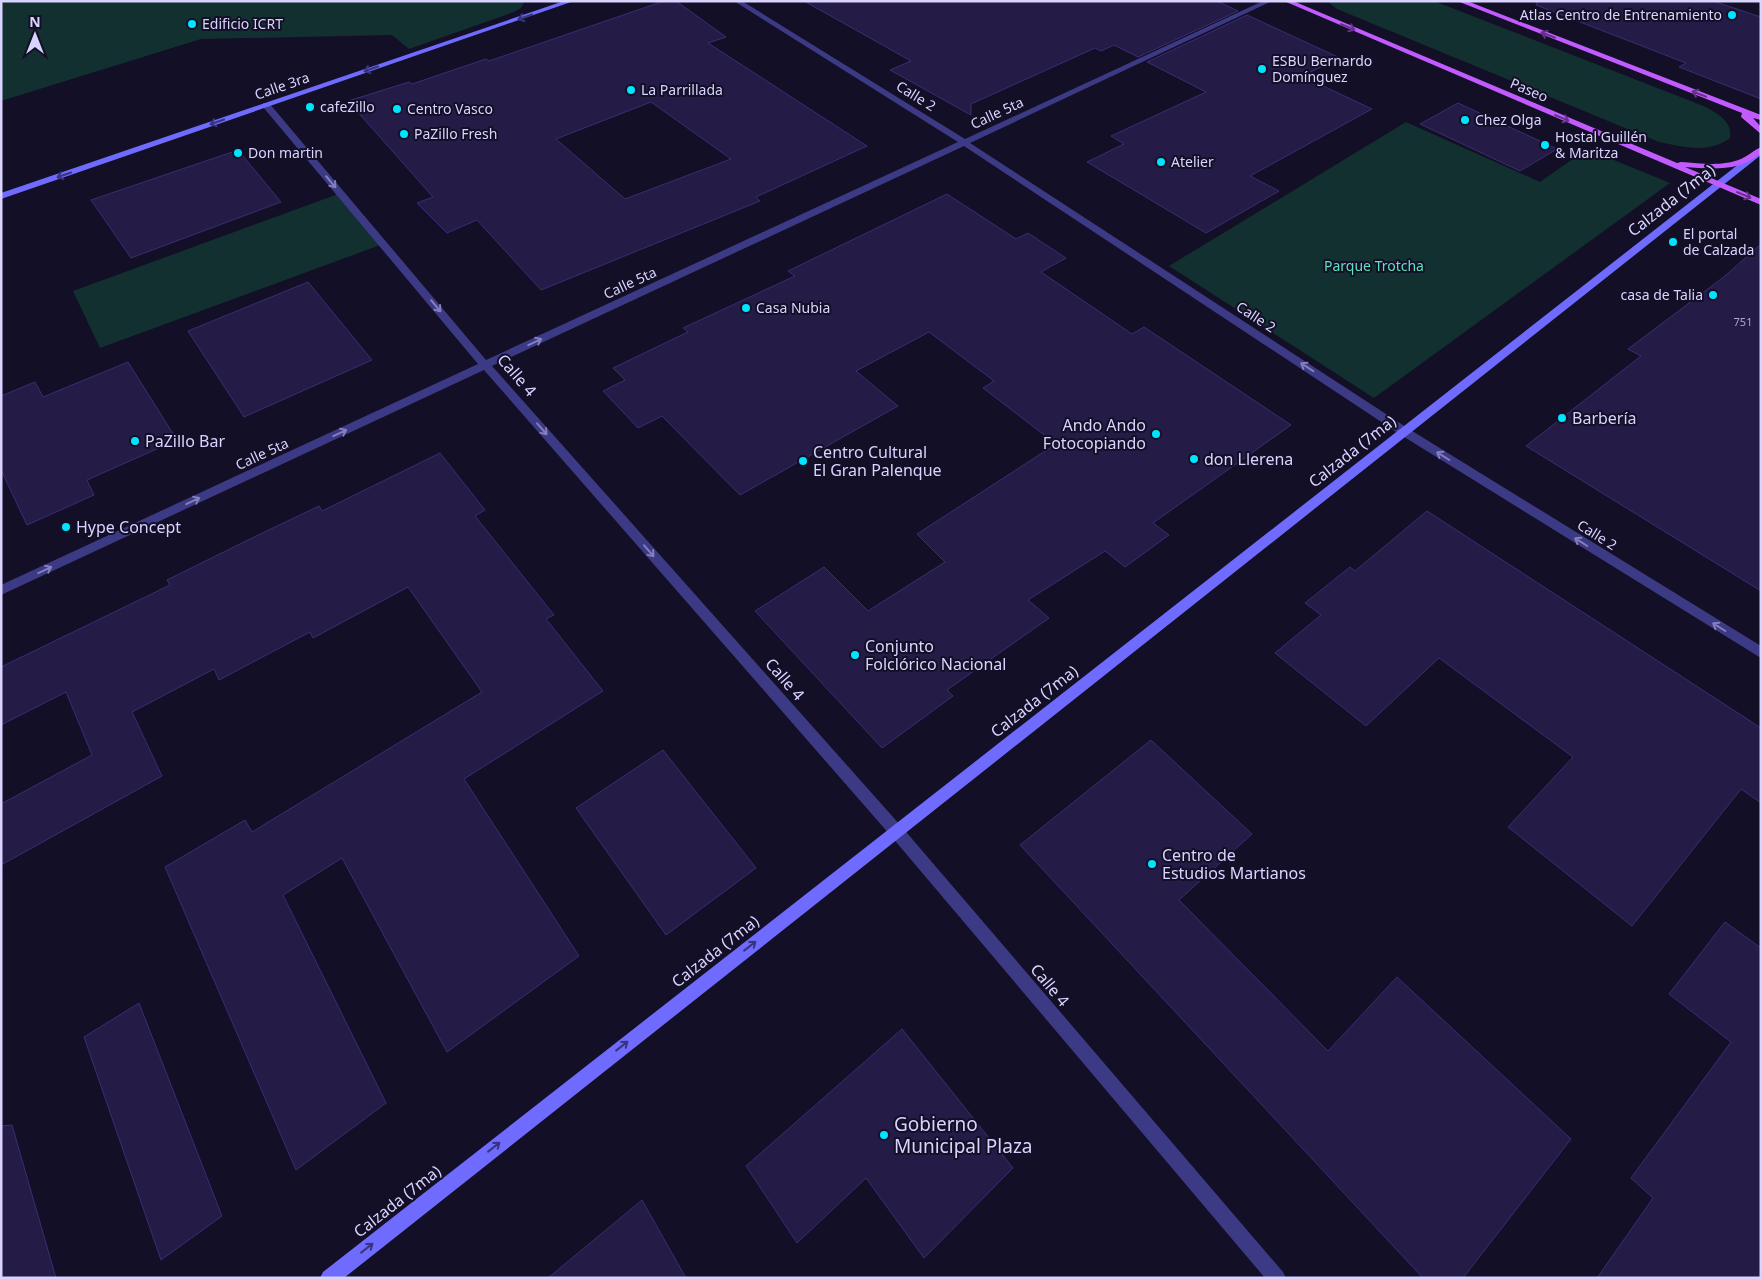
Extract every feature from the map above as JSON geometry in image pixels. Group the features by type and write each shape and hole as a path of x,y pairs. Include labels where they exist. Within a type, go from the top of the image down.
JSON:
{"main road":[{"name":"Paseo","path":"1287,1 1761,202"},
{"path":"1311,1 1315,9 1328,19"},
{"path":"1460,1 1761,118"},
{"name":"Calle 3ra","path":"1,196 564,2"},
{"path":"1730,106 1750,119 1761,132"},
{"name":"Calzada (7ma)","path":"328,1278 1761,150"},
{"path":"1650,155 1679,164 1709,166 1735,164 1753,158"}],"street":[{"name":"Calle 2","path":"738,1 965,143 1405,432 1761,653"},
{"name":"Calle 5ta","path":"1,590 1269,1"},
{"name":"Calle 4","path":"266,105 485,366 896,831 1277,1278"}],"green space":[{"path":"1,1 524,2 521,8 514,12 409,49 392,35 201,39 1,101"},
{"path":"1327,1 1434,1 1706,107 1724,119 1729,127 1730,138 1722,143 1705,148 1659,142 1337,9"},
{"name":"Parque Trotcha","path":"1406,122 1540,182 1587,149 1670,183 1374,398 1169,266"},
{"path":"341,193 383,244 100,348 73,291"}],"building":[{"path":"664,1 676,1 726,37 708,43 867,146 756,197 760,201 541,290 477,220 447,233 417,203 433,197 348,101 409,82 412,84 486,59 489,61","holes":["651,102 731,159 625,199 556,139"]},
{"path":"804,1 1217,1 1238,11 1138,57 1114,45 1101,51 1095,48 971,104 971,115 890,70 911,61"},
{"path":"1537,1 1713,1 1761,17 1761,99 1679,67 1686,63 1536,5"},
{"path":"1247,15 1340,58 1302,76 1372,109 1250,176 1279,191 1206,233 1087,162 1124,144 1111,136 1206,92 1147,62"},
{"path":"1458,103 1557,149 1520,171 1420,124"},
{"path":"238,150 281,202 131,258 91,200"},
{"path":"947,194 1016,239 1028,233 1066,258 1041,272 1132,334 1144,327 1291,425 1153,523 1169,535 1125,567 1105,551 1028,600 1049,618 947,690 953,696 882,748 755,611 824,567 868,611 945,562 917,534 1056,444 983,388 994,381 929,332 856,371 898,406 740,495 662,416 638,428 603,391 625,380 613,368 688,332 683,328 795,276 788,271"},
{"path":"1761,244 1761,591 1526,446 1641,356 1628,349 1725,276"},
{"path":"308,282 372,360 244,417 188,331"},
{"path":"128,362 177,440 87,480 94,495 27,525 1,470 1,396 35,382 43,397"},
{"path":"440,453 485,510 475,516 554,615 546,619 603,691 464,779 579,956 447,1052 342,858 283,895 386,1103 296,1170 165,867 245,820 252,832 482,692 408,587 313,638 310,632 219,680 214,669 132,712 162,776 1,865 1,804 92,755 66,692 1,725 1,667 170,585 167,580 252,538 319,506 322,511"},
{"path":"1427,511 1761,728 1761,803 1741,789 1632,926 1508,827 1573,757 1439,658 1366,726 1275,653 1321,615 1305,603 1350,567 1355,571"},
{"path":"1151,740 1252,834 1179,900 1328,1051 1397,977 1571,1139 1463,1278 1423,1278 1020,845"},
{"path":"663,750 756,868 666,935 576,808"},
{"path":"1725,922 1761,948 1761,1278 1597,1278 1653,1198 1631,1178 1731,1042 1669,994"},
{"path":"139,1003 222,1216 161,1260 84,1037"},
{"path":"902,1029 1013,1168 924,1258 866,1178 797,1243 746,1166"},
{"path":"12,1125 56,1278 1,1278 1,1126"},
{"path":"642,1200 686,1278 548,1278"}],"place":[{"name":"Atlas Centro de Entrenamiento","path":"1732,15"},
{"name":"Edificio ICRT","path":"192,24"},
{"name":"ESBU Bernardo Domínguez","path":"1262,69"},
{"name":"La Parrillada","path":"631,90"},
{"name":"cafeZillo","path":"310,107"},
{"name":"Centro Vasco","path":"397,109"},
{"name":"Chez Olga","path":"1465,120"},
{"name":"PaZillo Fresh","path":"404,134"},
{"name":"Hostal Guillén & Maritza","path":"1545,145"},
{"name":"Don martin","path":"238,153"},
{"name":"Atelier","path":"1161,162"},
{"name":"El portal de Calzada","path":"1673,242"},
{"name":"casa de Talia","path":"1713,295"},
{"name":"Casa Nubia","path":"746,308"},
{"name":"Barbería","path":"1562,418"},
{"name":"Ando Ando Fotocopiando","path":"1156,434"},
{"name":"PaZillo Bar","path":"135,441"},
{"name":"don Llerena","path":"1194,459"},
{"name":"Centro Cultural El Gran Palenque","path":"803,461"},
{"name":"Hype Concept","path":"66,527"},
{"name":"Conjunto Folclórico Nacional","path":"855,655"},
{"name":"Centro de Estudios Martianos","path":"1152,864"},
{"name":"Gobierno Municipal Plaza","path":"884,1135"}]}
